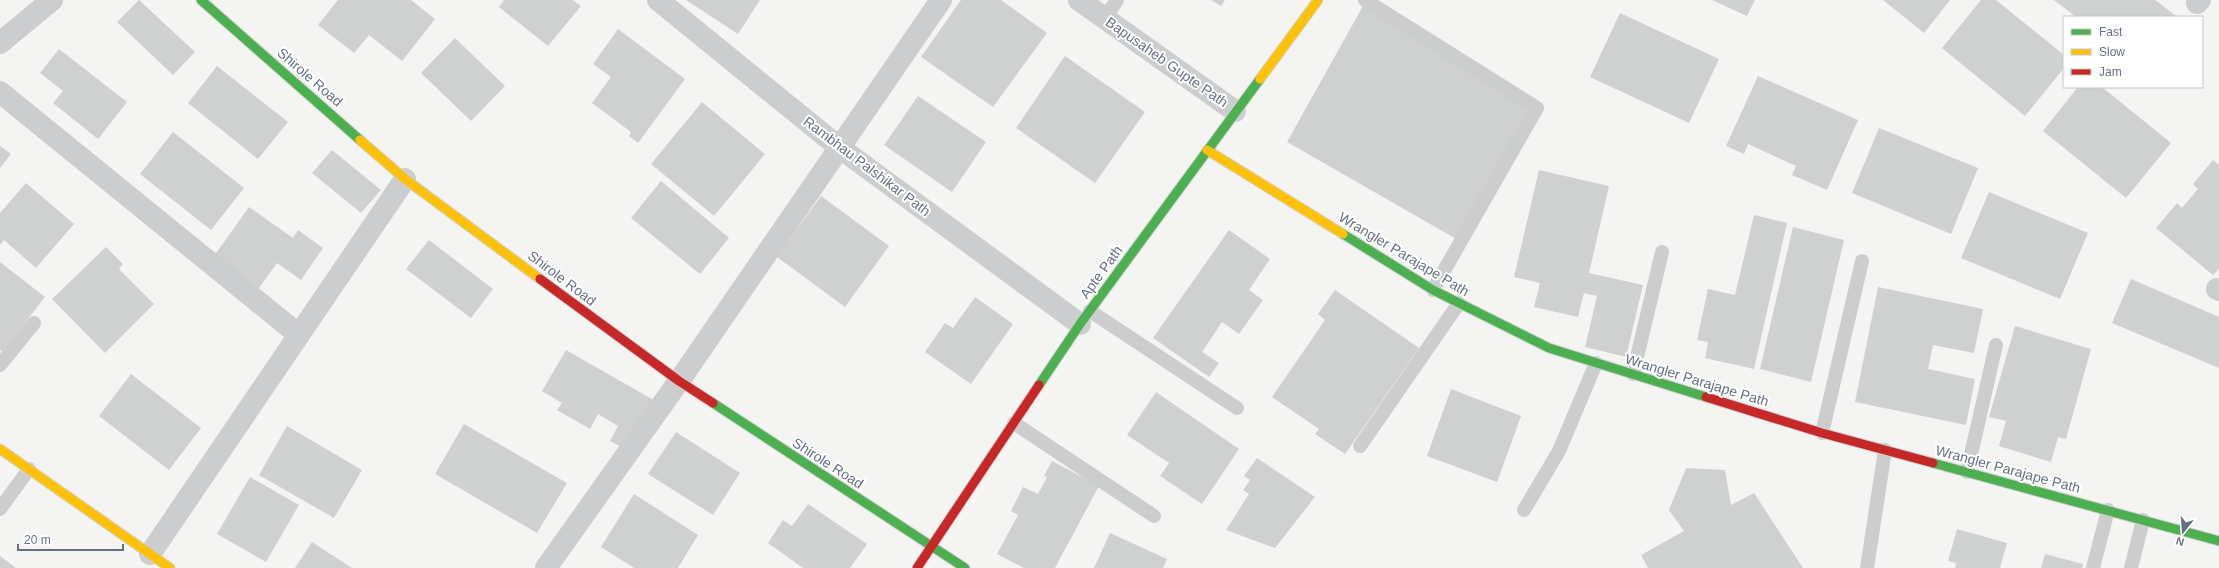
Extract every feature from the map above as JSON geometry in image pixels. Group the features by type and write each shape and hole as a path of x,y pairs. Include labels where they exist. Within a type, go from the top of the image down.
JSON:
{"street":[{"path":"0,43 52,0"},
{"name":"Shirole Road","path":"201,0 405,179 679,381 965,568"},
{"name":"Rambhau Palshikar Path","path":"658,0 840,148 1085,318"},
{"path":"546,568 679,381 941,0"},
{"name":"Bapusaheb Gupte Path","path":"1079,0 1235,111"},
{"name":"Apte Path","path":"917,568 1085,318 1235,111 1318,0"},
{"path":"0,92 299,335"},
{"name":"Wrangler Parajape Path","path":"1207,150 1433,290 1550,348 1822,433 2219,541"},
{"path":"150,554 405,179"},
{"path":"0,449 170,568"}],"lane":[{"path":"1105,18 1117,0"},
{"path":"1365,0 1537,108 1433,290"},
{"path":"1633,374 1662,252"},
{"path":"1822,433 1862,261"},
{"path":"1360,446 1459,303"},
{"path":"1085,318 1237,408"},
{"path":"0,365 34,322"},
{"path":"1968,472 1996,345"},
{"path":"1524,510 1559,451 1596,363"},
{"path":"1014,423 1154,516"},
{"path":"1867,568 1885,450"},
{"path":"0,509 29,469"},
{"path":"2094,568 2108,510"},
{"path":"2131,568 2143,520"}],"building":[{"path":"139,0 195,52 173,75 117,22"},
{"path":"338,0 411,0 435,19 402,61 369,35 354,53 318,25"},
{"path":"504,0 573,0 581,6 548,46 499,7"},
{"path":"686,0 760,0 738,34"},
{"path":"961,0 1001,0 1047,33 993,107 921,57"},
{"path":"1211,0 1225,0 1221,6"},
{"path":"1712,0 1755,0 1747,16"},
{"path":"1883,0 1950,0 1924,33"},
{"path":"1981,0 1996,0 2063,54 2063,69 2025,116 1942,48"},
{"path":"2054,0 2155,0 2176,16 2075,16"},
{"path":"1363,6 1531,108 1458,240 1287,142"},
{"path":"1620,13 1719,59 1689,123 1590,77"},
{"path":"618,29 685,79 638,143 629,136 631,132 592,103 611,77 593,64"},
{"path":"455,38 505,86 471,121 421,73"},
{"path":"59,49 127,102 98,139 53,103 63,91 40,73"},
{"path":"1065,56 1145,112 1095,183 1016,128"},
{"path":"217,66 288,122 258,159 188,103"},
{"path":"1758,76 1858,120 1827,190 1792,175 1796,166 1748,144 1744,154 1726,146"},
{"path":"2077,88 2103,88 2171,143 2126,198 2043,131"},
{"path":"918,96 986,142 952,192 884,145"},
{"path":"702,102 765,154 714,216 651,164"},
{"path":"1879,128 1978,168 1951,234 1852,193"},
{"path":"173,132 244,188 211,230 140,174"},
{"path":"0,146 11,154 0,168"},
{"path":"332,150 381,190 361,213 312,173"},
{"path":"2213,160 2219,165 2219,269 2213,275 2156,228 2177,203 2182,208 2198,189 2193,184"},
{"path":"1539,170 1609,186 1589,273 1643,285 1626,357 1585,347 1597,296 1584,293 1578,317 1534,307 1540,283 1514,277"},
{"path":"661,181 729,238 700,274 631,218"},
{"path":"26,183 74,224 36,268 4,240 0,245 0,213"},
{"path":"1989,192 2088,233 2060,299 1961,258"},
{"path":"821,196 889,246 845,307 777,257"},
{"path":"249,207 293,238 298,230 323,248 301,280 277,263 259,288 214,256"},
{"path":"1754,215 1787,223 1754,369 1705,358 1708,342 1697,340 1708,289 1735,295"},
{"path":"1793,227 1844,240 1811,382 1760,369"},
{"path":"1229,230 1270,259 1249,290 1263,300 1239,334 1222,322 1202,352 1219,363 1209,377 1153,338"},
{"path":"429,240 493,289 471,318 406,269"},
{"path":"106,247 123,264 119,269 154,304 105,353 52,299"},
{"path":"0,262 45,297 2,352 0,350"},
{"path":"2131,279 2219,317 2219,368 2112,323"},
{"path":"1878,287 1983,309 1974,353 1933,345 1928,369 1975,379 1966,425 1855,402"},
{"path":"1335,290 1419,348 1345,454 1315,434 1319,429 1272,397 1325,320 1318,314"},
{"path":"975,297 1013,324 971,384 925,352 945,323 953,328"},
{"path":"2015,326 2091,349 2066,439 2058,437 2051,462 1999,446 2006,421 1989,417"},
{"path":"566,350 659,403 631,452 610,441 618,426 598,414 590,429 557,410 562,403 542,391"},
{"path":"131,374 201,428 169,470 99,416"},
{"path":"1451,389 1521,416 1497,482 1427,456"},
{"path":"1156,392 1239,449 1202,504 1160,476 1169,463 1127,435"},
{"path":"464,424 567,483 537,533 435,474"},
{"path":"287,426 362,470 334,518 259,475"},
{"path":"676,432 740,473 713,515 648,474"},
{"path":"1257,458 1315,497 1275,548 1226,530 1249,494 1243,490 1250,480 1244,476"},
{"path":"1052,461 1099,486 1055,568 1024,568 997,554 1018,515 1011,511 1023,487 1038,494 1047,477 1044,476"},
{"path":"1686,468 1725,470 1731,505 1754,493 1803,568 1648,568 1641,555 1684,531 1669,510"},
{"path":"250,477 299,505 266,562 217,534"},
{"path":"634,494 698,535 678,568 634,568 601,547"},
{"path":"808,504 867,544 850,568 803,568 768,543 783,520 792,526"},
{"path":"1957,529 2007,543 2000,568 1955,568 1956,563 1948,561"},
{"path":"1110,533 1167,559 1163,568 1094,568"},
{"path":"312,542 352,568 295,568"},
{"path":"2045,554 2083,564 2082,568 2041,568"},
{"path":"0,556 16,568 0,568"}],"traffic: fast":[{"path":"201,0 360,140"},
{"path":"1039,385 1080,324 1260,79"},
{"path":"1343,234 1433,290 1549,348 1706,397"},
{"path":"713,403 965,568"},
{"path":"1933,463 2219,541"}],"traffic: slow":[{"path":"1260,79 1318,0"},
{"path":"360,140 405,179 540,279"},
{"path":"1207,150 1343,234"},
{"path":"0,449 170,568"}],"traffic: jam":[{"path":"540,279 679,381 713,403"},
{"path":"917,568 1039,385"},
{"path":"1706,397 1822,433 1933,463"}]}
